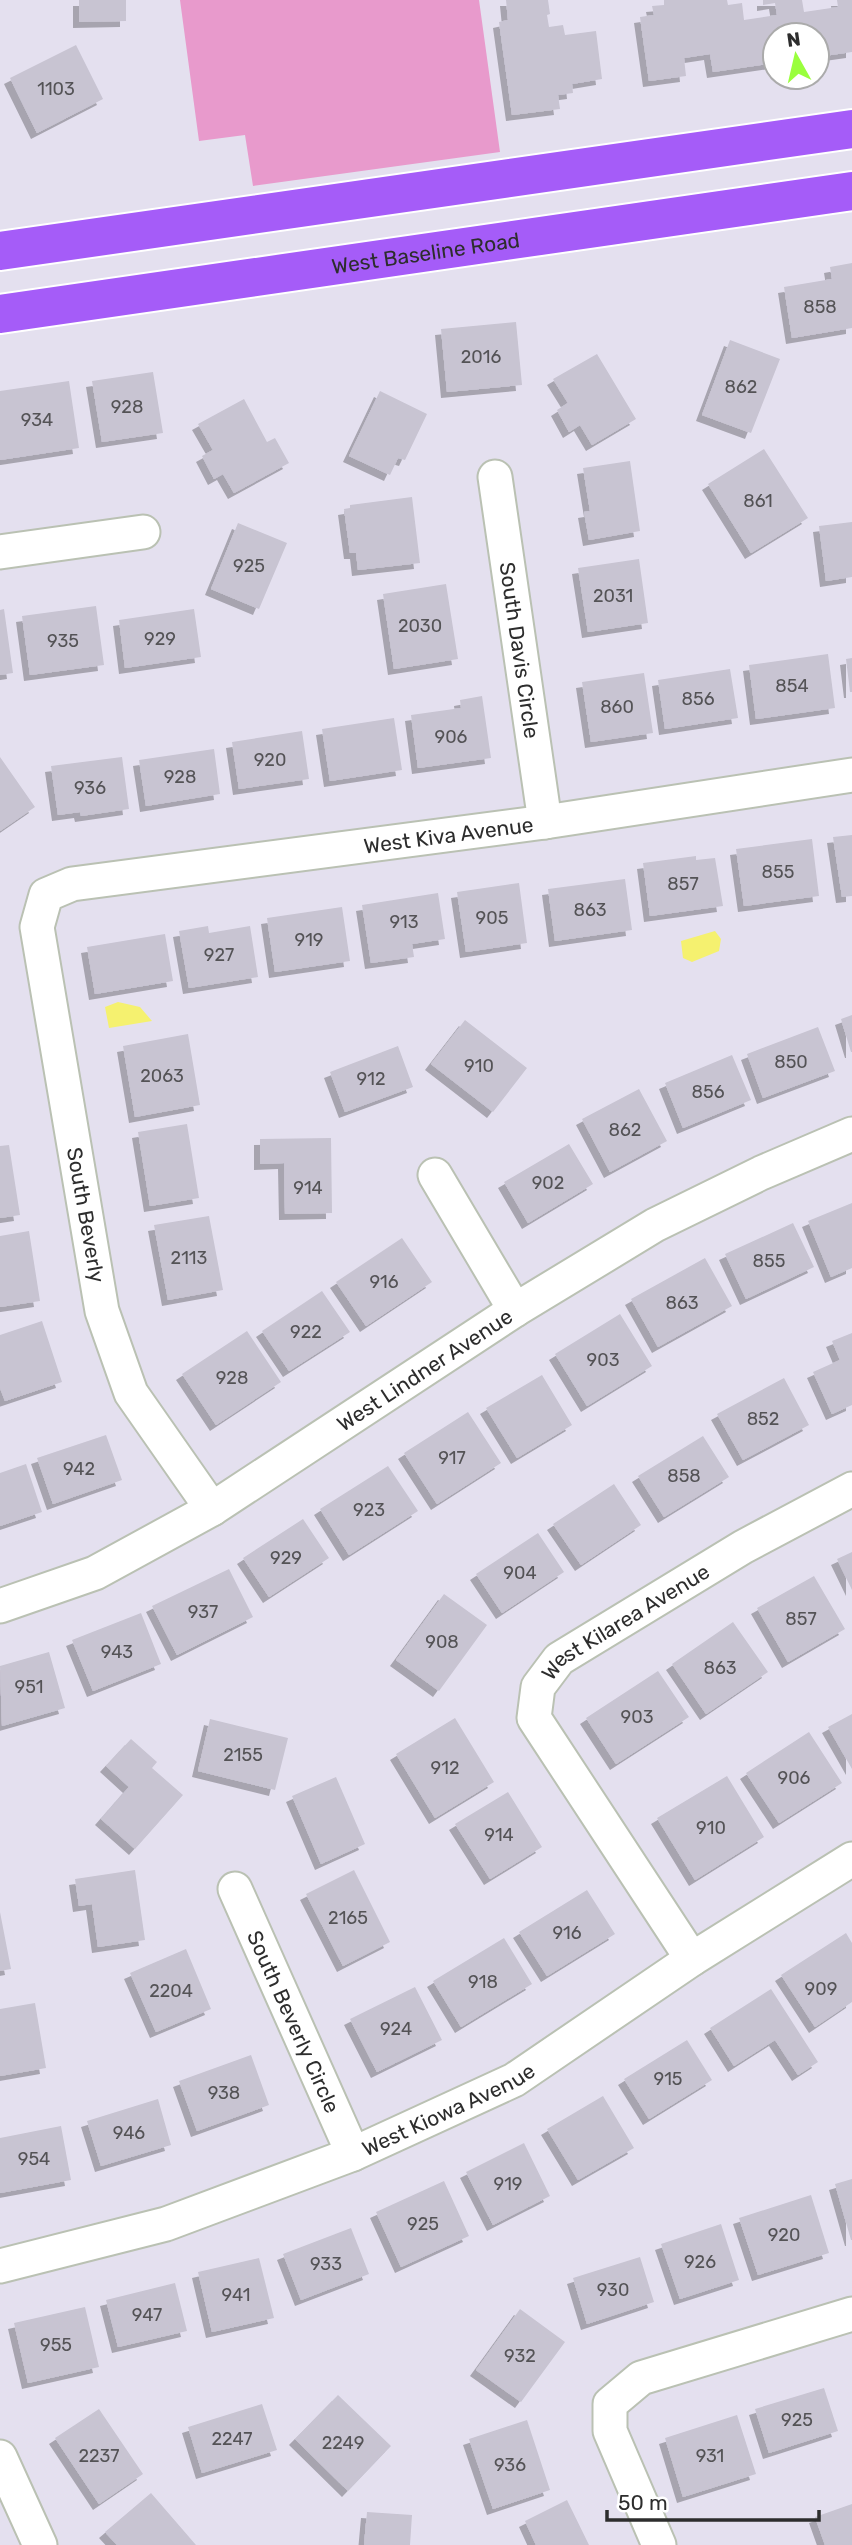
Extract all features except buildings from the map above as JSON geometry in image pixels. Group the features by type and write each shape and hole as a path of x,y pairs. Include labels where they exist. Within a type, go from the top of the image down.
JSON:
{"main road":[{"path":"0,251 852,129"},
{"name":"West Baseline Road","path":"0,314 852,191"}],"street":[{"name":"South Davis Circle","path":"495,477 545,822"},
{"path":"0,552 143,532"},
{"name":"West Kiva Avenue","path":"46,895 72,884 545,822 852,775"},
{"name":"South Beverly","path":"46,895 37,927 102,1311 131,1393 212,1509"},
{"name":"West Lindner Avenue","path":"0,1606 95,1573 212,1509 515,1310 655,1225 761,1173 852,1134"},
{"path":"435,1175 515,1310"},
{"name":"West Kilarea Avenue","path":"692,1959 534,1718 538,1687 559,1659 743,1547 852,1489"},
{"name":"West Kiowa Avenue","path":"0,2266 166,2224 353,2154 513,2080 692,1959 852,1858"},
{"name":"South Beverly Circle","path":"235,1889 353,2154"},
{"path":"659,2545 610,2431 611,2404 641,2378 852,2314"},
{"path":"0,2457 40,2545"}],"shaded area":[{"path":"180,0 479,0 500,152 253,186 245,135 199,141"},
{"path":"715,931 721,939 719,951 692,962 683,958 681,941"},
{"path":"118,1002 140,1007 152,1021 109,1028 105,1007"}]}
